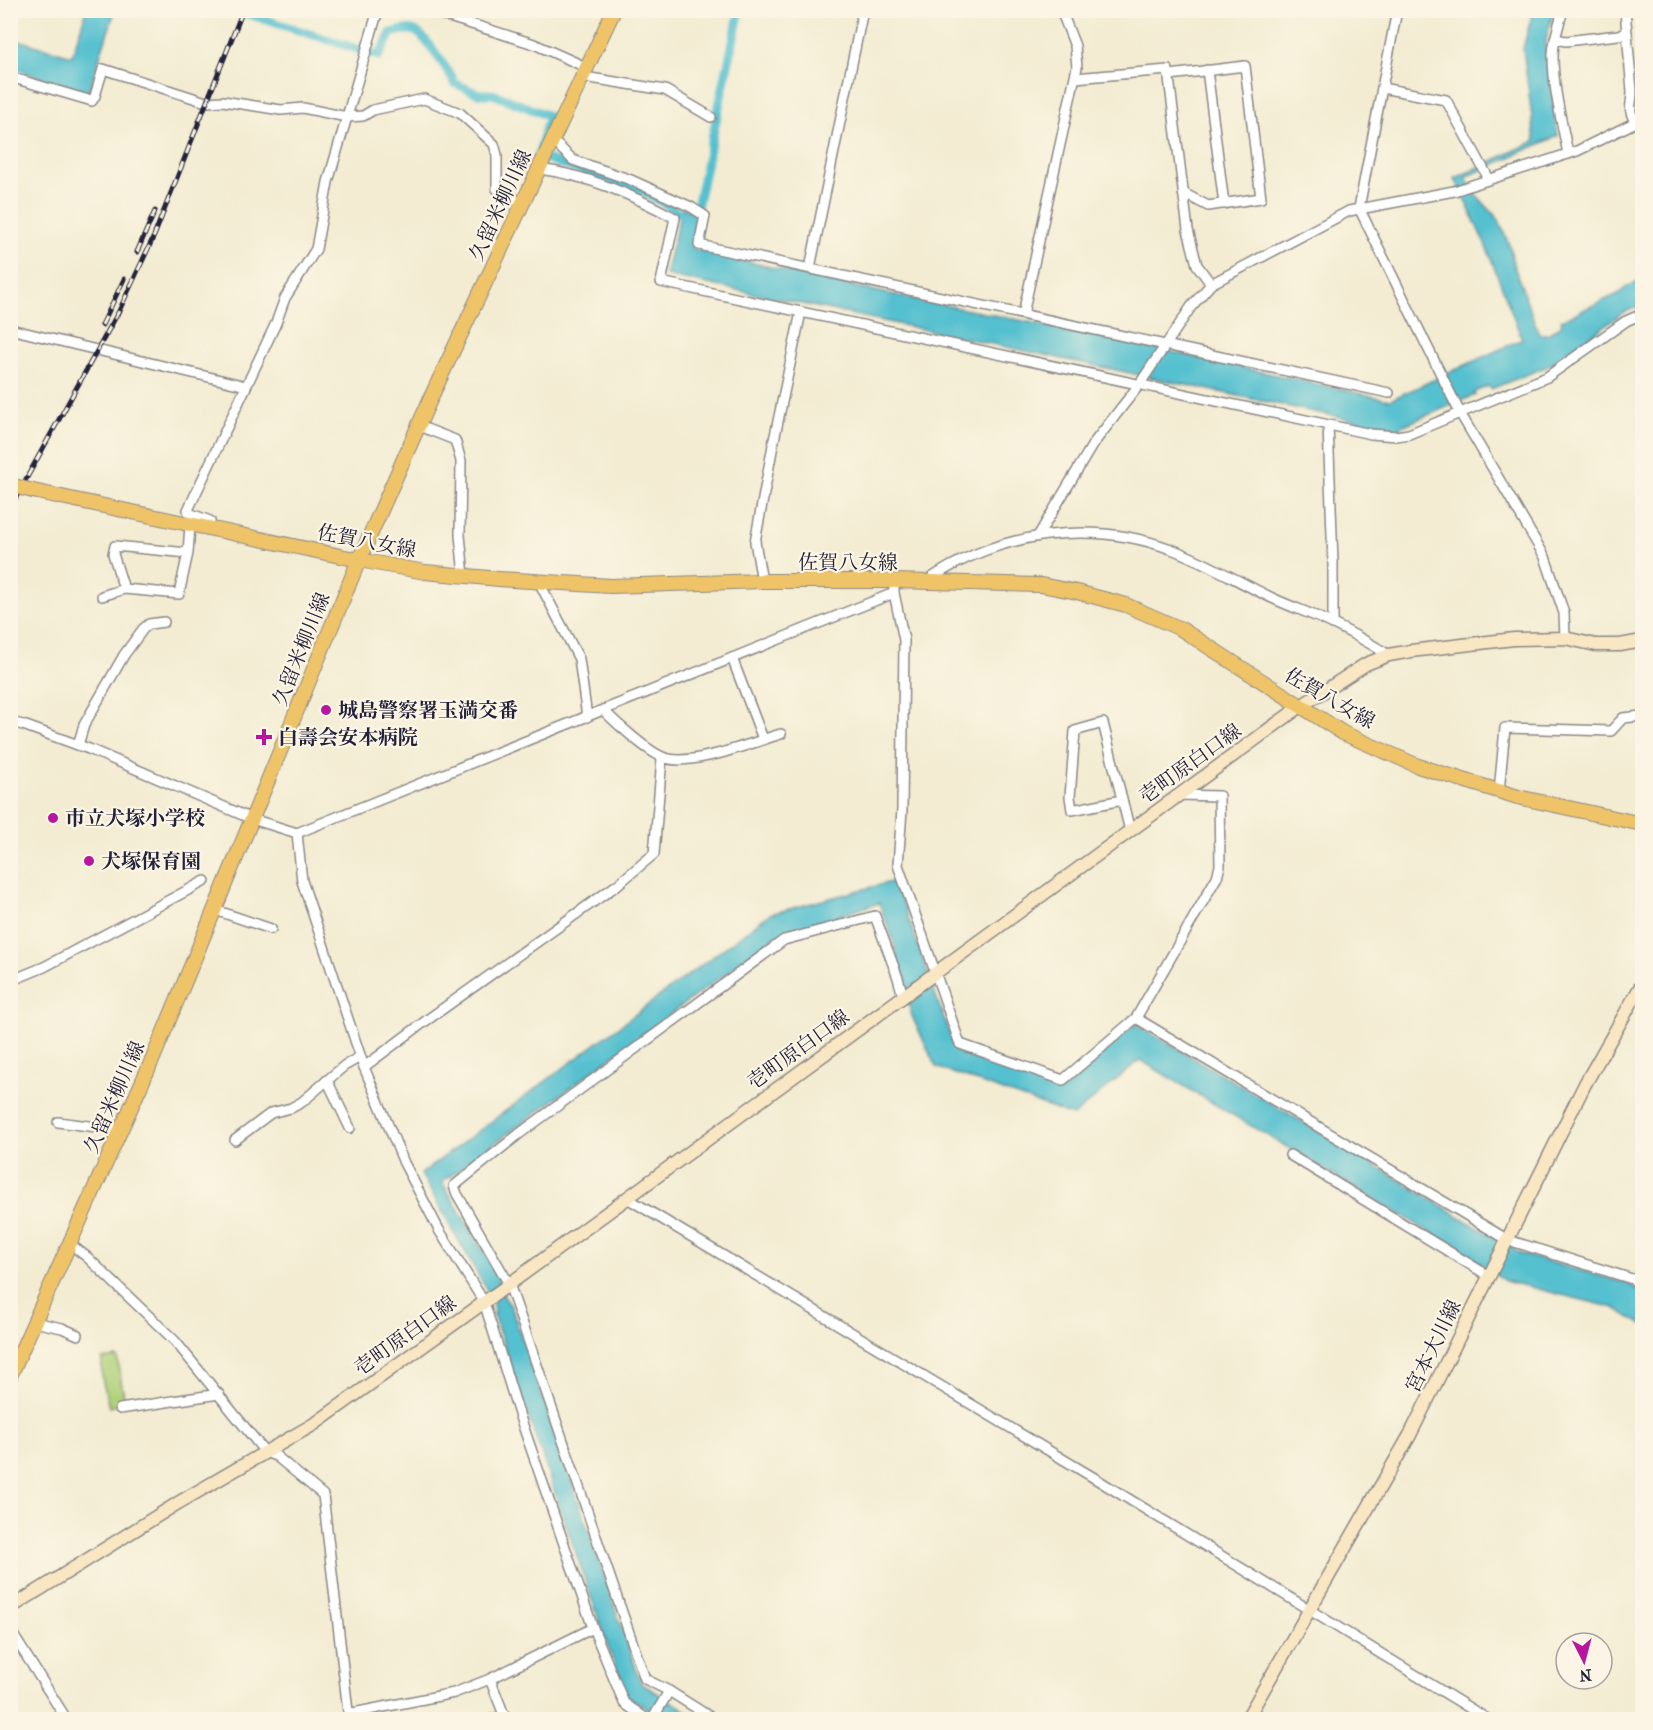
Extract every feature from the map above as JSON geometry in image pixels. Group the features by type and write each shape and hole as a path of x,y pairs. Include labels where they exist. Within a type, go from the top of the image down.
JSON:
{"main road":[{"name":"久留米柳川線","path":"10,1376 154,1056 359,560 419,426 614,10"},
{"name":"佐賀八女線","path":"10,485 359,560 425,572 464,576 611,586 762,581 894,587 926,582 1041,585 1077,592 1126,605 1180,629 1343,733 1418,766 1499,792 1642,824"},
{"name":"壱町原白口線","path":"10,1608 92,1556 316,1423 1300,706 1366,664 1389,655 1514,639 1565,638 1596,645 1620,645 1642,641"},
{"name":"宮本大川線","path":"1246,1719 1410,1435 1585,1084 1642,984"}],"street":[{"path":"210,528 210,521 189,513 188,510 276,323 285,298 316,249 328,182 378,10"},
{"path":"810,268 863,10"},
{"path":"1023,314 1076,78 1075,46 1061,10"},
{"path":"1397,10 1359,208 1459,410 1545,556 1564,613 1565,638"},
{"path":"1563,10 1553,56 1558,105 1568,154"},
{"path":"1038,536 1093,444 1210,284 1349,211 1454,190 1568,154 1639,120 1630,112 1629,103 1632,91 1625,10"},
{"path":"443,15 534,44 586,72 665,90 711,117"},
{"path":"1555,39 1566,41 1627,34"},
{"path":"1170,75 1245,66 1261,198 1204,205 1183,193"},
{"path":"10,77 92,101 104,69 206,102 223,101 281,110 303,108 347,117 363,116 373,110 424,99 460,113 494,144 497,189 522,204"},
{"path":"1076,78 1168,70 1188,230 1197,265 1210,284"},
{"path":"1207,70 1224,204"},
{"path":"1382,88 1448,102 1488,179"},
{"path":"551,143 573,160 631,180 691,207 705,216 699,245 1389,393"},
{"path":"540,168 570,174 623,192 675,218 661,282 1140,382 1371,434 1396,436 1409,434 1459,410 1547,377 1626,321 1642,314"},
{"path":"762,581 755,542 801,312"},
{"path":"10,329 246,386"},
{"path":"1328,425 1333,624"},
{"path":"419,426 455,440 461,461 459,535 464,576"},
{"path":"102,596 124,590 179,594 188,553 190,525"},
{"path":"926,582 948,567 1008,543 1038,536 1074,532 1102,533 1147,541 1190,557 1333,624 1389,655"},
{"path":"124,590 113,554 115,546 188,553"},
{"path":"539,582 579,659 587,717"},
{"path":"10,722 78,744 252,819 297,833 732,658 894,587 904,640 902,810 898,865 934,974 960,1044 1063,1080 1136,1018 1217,877 1220,866 1219,796 1178,795"},
{"path":"78,744 84,725 124,655 149,624 164,622"},
{"path":"732,658 763,739"},
{"path":"603,710 621,728 662,758 673,760 702,758 782,734"},
{"path":"1499,792 1505,728 1611,731 1623,718 1642,716"},
{"path":"1122,800 1072,810 1070,787 1075,731 1103,723 1130,831"},
{"path":"364,1068 436,1013 617,885 654,855 662,758"},
{"path":"297,833 302,880 364,1068 409,1173 438,1230 486,1301 519,1414 593,1628 624,1703 650,1719 669,1691"},
{"path":"10,981 44,967 205,881"},
{"path":"215,910 271,929"},
{"path":"715,1719 645,1679 506,1286 454,1186 519,1134 784,940 875,916 905,994"},
{"path":"1136,1018 1507,1243 1632,1279 1642,1285"},
{"path":"235,1140 272,1113 291,1108 302,1101 344,1066 360,1057"},
{"path":"327,1080 350,1128"},
{"path":"58,1122 120,1130"},
{"path":"1290,1155 1490,1273"},
{"path":"627,1198 1489,1719"},
{"path":"70,1244 145,1311 187,1355 265,1452 276,1456 323,1495 349,1717 454,1694 490,1679 593,1628"},
{"path":"34,1322 62,1328 78,1335"},
{"path":"120,1409 219,1394"},
{"path":"10,1630 67,1719"},
{"path":"489,1719 505,1718 490,1679"}],"green space":[{"path":"117,1357 125,1403 109,1407 102,1378 102,1359"}],"water":[{"path":"1554,10 1545,44 1558,136 1466,177 1473,191 1499,220 1539,334 1548,334 1562,325 1561,320 1642,281 1642,305 1623,313 1548,366 1491,389 1489,386 1474,392 1475,395 1395,429 665,275 682,207 700,215 691,248 841,284 1113,339 1390,400 1522,339 1488,251 1455,178 1535,141 1523,48 1533,11"},
{"path":"86,11 115,11 88,92 11,68 11,38 72,56"},
{"path":"895,881 956,1052 1064,1090 1135,1024 1332,1139 1521,1254 1629,1284 1642,1292 1642,1325 1615,1308 1505,1281 1460,1250 1140,1060 1073,1116 936,1067 911,1014 906,979 899,967 894,943 879,903 778,935 442,1182 497,1274 501,1292 511,1306 641,1683 700,1719 665,1719 625,1695 494,1317 493,1301 421,1174 770,914"}],"waterway":[{"path":"235,10 379,56 391,33 415,31 430,45 454,83 479,94 493,94 549,116 538,156 643,191 688,218"},
{"path":"695,216 740,10"}],"railway":[{"path":"10,508 119,311 154,236 243,10"},
{"path":"137,252 155,211"},
{"path":"102,325 124,279"}],"place":[{"name":"城島警察署玉満交番","path":"326,710"},
{"name":"白壽会安本病院","path":"264,737"},
{"name":"市立犬塚小学校","path":"53,818"},
{"name":"犬塚保育園","path":"89,861"}]}
